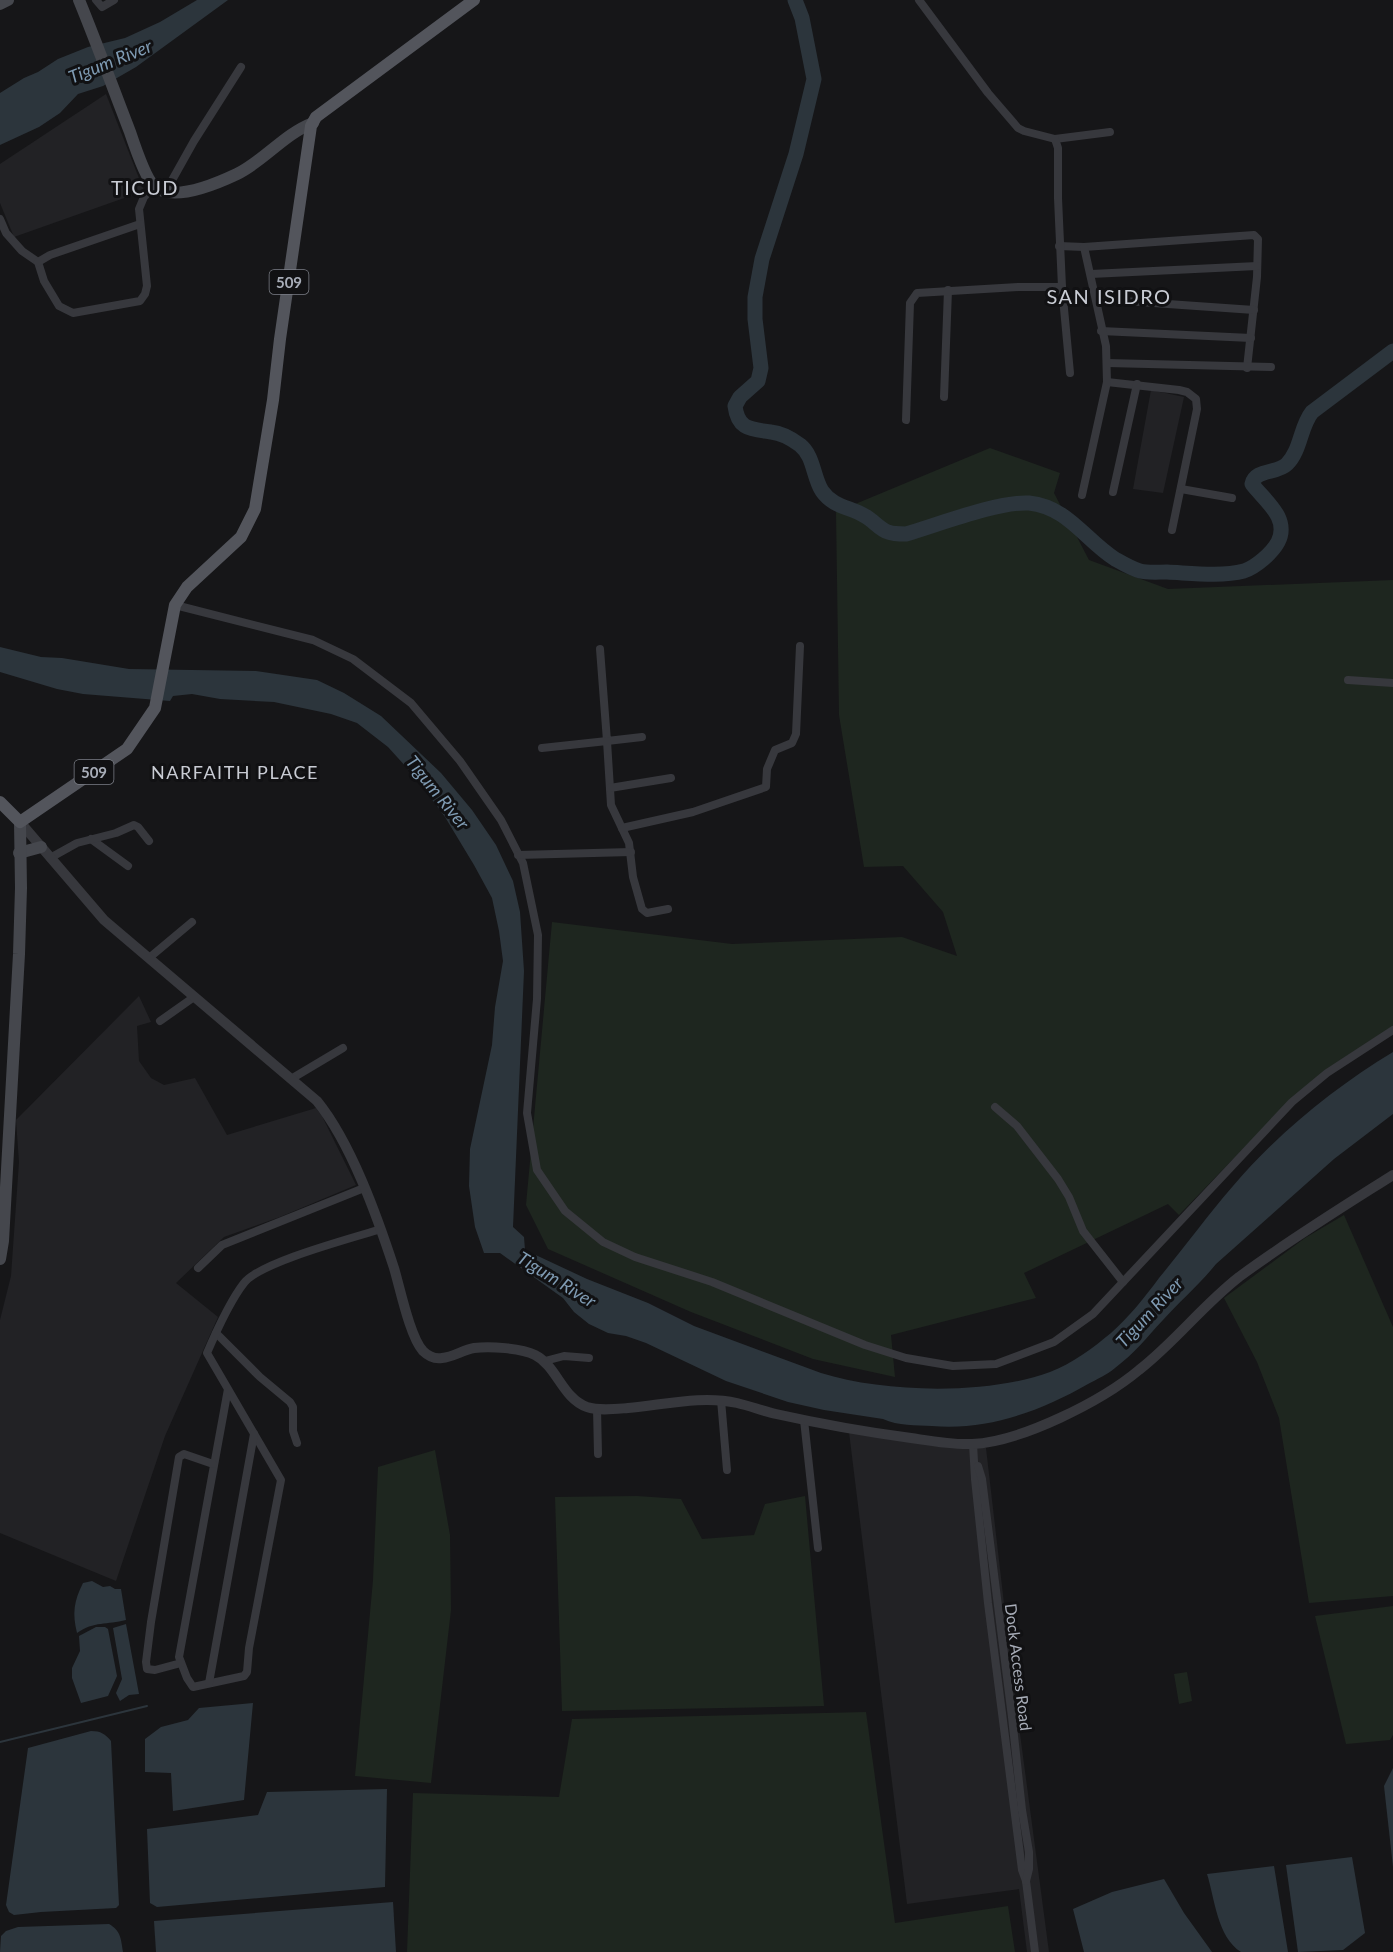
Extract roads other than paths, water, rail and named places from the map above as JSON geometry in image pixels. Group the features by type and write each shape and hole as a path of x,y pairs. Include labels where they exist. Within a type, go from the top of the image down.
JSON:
{"main road":[{"path":"0,4 8,0"},
{"path":"79,0 139,158 160,188 183,193 202,189 239,173 300,129 313,123 316,117 474,0"},
{"name":"509","path":"20,822 127,749 154,708 174,609 187,587 241,537 255,509 273,400 308,136 313,123"},
{"path":"0,802 20,822 21,888 3,1242 0,1259"},
{"path":"19,852 41,847"}],"street":[{"path":"96,0 102,7 114,0"},
{"path":"919,0 988,93 1018,128 1056,139 1110,132"},
{"path":"0,219 6,233 22,251 39,262 44,281 59,306 73,313 140,301 147,286 139,208 144,197 160,188 194,141 241,67"},
{"path":"1056,139 1059,246 1070,373"},
{"path":"39,262 50,255 140,224"},
{"path":"1059,246 1084,247 1254,235 1258,239 1257,266 1247,368"},
{"path":"1082,495 1107,382 1106,346 1084,247"},
{"path":"1090,274 1257,266"},
{"path":"906,420 910,303 916,293 1062,286"},
{"path":"944,397 948,290"},
{"path":"1096,299 1254,310"},
{"path":"1101,331 1251,338"},
{"path":"1107,363 1271,367"},
{"path":"1107,382 1179,390 1187,392 1196,399 1197,409 1172,530"},
{"path":"1113,492 1137,384"},
{"path":"1181,489 1232,498"},
{"path":"174,609 313,640 353,659 411,703 460,761 501,820 523,863 538,934 537,999 527,1113 537,1170 565,1211 603,1242 635,1257 712,1282 865,1345 906,1358 953,1366 996,1364 1054,1342 1093,1314 1292,1102 1327,1073 1393,1030"},
{"path":"622,828 693,812 766,787 767,769 775,750 792,743 796,734 800,646"},
{"path":"600,649 611,805 629,843 633,877 642,909 647,913 668,909"},
{"path":"1348,680 1393,683"},
{"path":"542,748 642,737"},
{"path":"610,788 671,778"},
{"path":"20,822 93,909 317,1101 328,1115 364,1188 381,1229 421,1349 432,1357 441,1358 477,1347 518,1349 534,1354 545,1361 560,1384 576,1401 589,1408 611,1409 721,1400 804,1420 939,1442 973,1444 1004,1439 1039,1426 1118,1386 1141,1369 1213,1299 1238,1279 1303,1231 1393,1175"},
{"path":"50,858 77,843 116,833 134,825 149,841"},
{"path":"91,839 128,866"},
{"path":"518,855 631,852"},
{"path":"149,958 192,922"},
{"path":"160,1021 195,997"},
{"path":"291,1079 343,1048"},
{"path":"995,1107 1017,1126 1058,1179 1069,1197 1083,1231 1123,1282"},
{"path":"198,1268 222,1245 364,1188"},
{"path":"228,1389 179,1657 193,1687 244,1676 247,1672 249,1648 281,1480 254,1434 228,1389 207,1353 244,1282 254,1274 293,1257 381,1229"},
{"path":"216,1333 260,1377 292,1404 293,1431 297,1443"},
{"path":"545,1361 564,1356 589,1358"},
{"path":"721,1400 727,1470"},
{"path":"597,1408 598,1454"},
{"path":"804,1420 819,1548"},
{"path":"209,1683 254,1434"},
{"name":"Dock Access Road","path":"973,1444 988,1603 1022,1870 1026,1881 1035,1952"},
{"path":"181,1663 155,1670 147,1669 151,1622 179,1457 184,1454 213,1464"}],"water":[{"name":"Tigum River","path":"197,0 228,0 136,67 103,86 78,94 60,113 39,127 0,145 0,93 58,59 88,47 125,38 160,22"},
{"name":"Tigum River","path":"0,647 41,657 62,658 129,669 256,671 317,680 344,693 381,716 441,773 472,810 496,845 513,881 520,912 524,971 513,1227 524,1237 525,1250 587,1279 648,1303 694,1326 821,1373 875,1385 936,1389 997,1385 1058,1369 1090,1349 1124,1320 1223,1197 1287,1130 1350,1080 1393,1052 1393,1114 1334,1159 1216,1264 1122,1362 1105,1375 1052,1403 993,1422 953,1427 901,1424 788,1402 726,1381 646,1343 608,1333 589,1324 574,1312 563,1298 500,1253 484,1253 475,1227 469,1186 470,1149 492,1045 495,1007 503,961 499,931 492,898 474,865 445,817 417,779 388,747 357,723 331,714 274,702 220,699 192,694 173,696 170,701 83,694 57,689 0,672"},
{"path":"92,1581 103,1587 121,1589 126,1620 95,1625 77,1633 74,1613 76,1601 83,1583"},
{"path":"126,1624 139,1694 129,1695 120,1701 116,1693 122,1679 113,1628"},
{"path":"96,1627 108,1629 117,1676 108,1696 81,1703 72,1678 72,1668 80,1651 79,1636"},
{"path":"253,1703 244,1800 173,1811 171,1773 145,1772 145,1739 161,1727 188,1720 199,1708"},
{"path":"91,1731 103,1733 111,1741 119,1905 116,1908 14,1915 9,1912 6,1905 28,1748"},
{"path":"1393,1768 1393,1867 1384,1786"},
{"path":"387,1789 385,1887 157,1907 150,1903 147,1829 258,1815 267,1792"},
{"path":"1352,1857 1365,1933 1343,1950 1298,1952 1286,1865"},
{"path":"1274,1866 1288,1952 1241,1952 1233,1945 1222,1927 1207,1874"},
{"path":"1164,1879 1184,1913 1212,1952 1084,1952 1073,1909 1112,1892"},
{"path":"393,1902 396,1952 156,1952 154,1921"},
{"path":"109,1924 121,1939 123,1952 0,1952 1,1936 6,1931 18,1927"}],"waterway":[{"path":"795,0 802,18 814,79 796,154 762,259 755,297 755,319 761,368 758,381 740,397 735,406 742,424 757,430 779,434 800,445 811,461 822,491 836,504 865,516 885,531 906,534 968,514 1016,503 1029,503 1043,506 1065,517 1115,559 1143,572 1216,574 1244,571 1268,555 1278,542 1281,533 1278,518 1269,503 1252,484 1254,479 1287,464 1295,452 1312,412 1393,351"},
{"path":"0,1742 147,1706"}],"district":[{"name":"TICUD","path":"145,187"},
{"name":"SAN ISIDRO","path":"1109,296"},
{"name":"NARFAITH PLACE","path":"235,772"}]}
